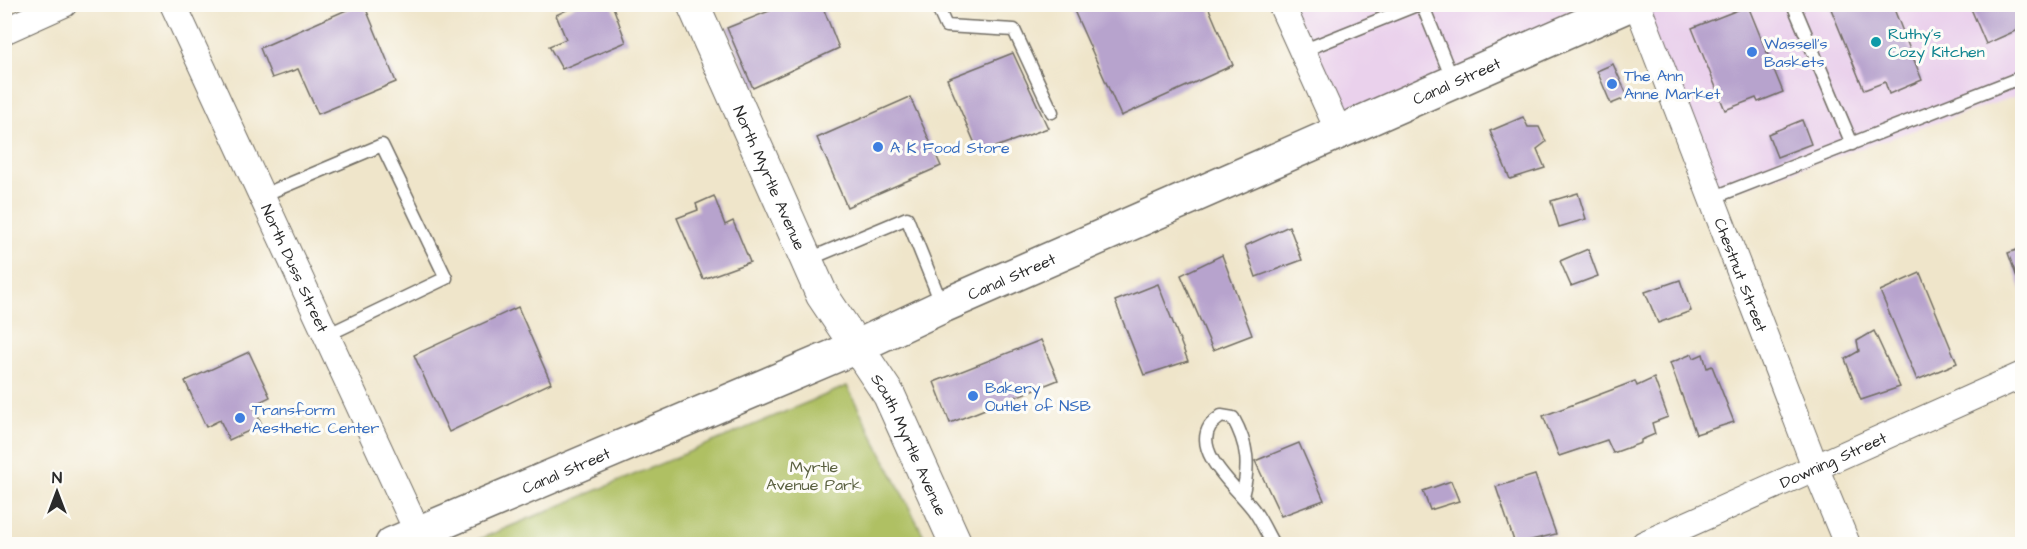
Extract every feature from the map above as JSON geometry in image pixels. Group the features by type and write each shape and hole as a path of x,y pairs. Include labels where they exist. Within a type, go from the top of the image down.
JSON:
{"main road":[{"name":"Canal Street","path":"405,539 856,347 943,306 1631,4"}],"street":[{"path":"4,31 64,4"},
{"name":"North Duss Street","path":"173,4 325,336 405,539"},
{"path":"1281,4 1339,132"},
{"name":"Chestnut Street","path":"1637,4 1847,544"},
{"name":"North Myrtle Avenue","path":"698,8 822,295 856,347"},
{"name":"South Myrtle Avenue","path":"856,347 889,395 956,544"},
{"name":"Downing Street","path":"1644,544 2022,375"}],"lane":[{"path":"936,4 945,26 1014,30 1052,111"},
{"path":"1302,51 1420,4 1453,82"},
{"path":"1793,4 1851,144"},
{"path":"1712,198 2022,77"},
{"path":"261,196 382,146 446,278 325,336"},
{"path":"807,260 907,218 943,306"},
{"path":"1242,496 1247,476 1242,434 1233,418 1221,416 1210,426 1207,437 1209,456 1255,512 1273,544"}],"shaded area":[{"path":"1281,5 1631,5 1339,132"},
{"path":"1637,5 2022,5 2022,94 1712,198"}],"green space":[{"name":"Myrtle Avenue Park","path":"847,386 928,544 468,544"}],"building":[{"path":"364,4 396,82 318,114 298,69 272,78 260,48"},
{"path":"579,4 612,4 626,42 562,69 549,46 566,39 556,15"},
{"path":"1071,4 1207,4 1233,65 1121,116"},
{"name":"Ruthy's Cozy Kitchen","path":"1829,4 1892,4 1922,80 1889,94 1885,82 1864,90"},
{"path":"1969,4 2022,4 2022,28 1986,44"},
{"path":"784,5 822,5 839,48 753,88 727,28"},
{"path":"1748,6 1783,92 1758,102 1756,98 1725,110 1692,28"},
{"path":"1013,53 1048,128 979,153 947,79"},
{"path":"1613,64 1628,97 1611,104 1597,71"},
{"path":"910,97 941,166 847,207 817,138"},
{"path":"1523,117 1528,127 1539,127 1546,142 1537,149 1545,168 1510,179 1490,131"},
{"path":"1802,120 1811,144 1777,157 1768,134"},
{"path":"1578,193 1586,219 1559,227 1551,201"},
{"path":"714,196 725,225 733,221 750,262 703,279 677,218 698,210 696,204"},
{"path":"1289,226 1302,260 1256,277 1245,246"},
{"path":"2022,248 2022,291 2008,253"},
{"path":"1588,249 1598,276 1571,286 1560,261"},
{"path":"1222,255 1252,335 1213,350 1181,275"},
{"path":"1920,273 1957,363 1917,380 1880,291"},
{"path":"1680,280 1691,311 1658,323 1645,292"},
{"path":"1158,284 1188,361 1144,375 1115,301"},
{"path":"518,307 551,383 449,432 414,355"},
{"path":"1874,331 1900,387 1861,400 1845,359 1859,351 1857,341"},
{"path":"1041,340 1058,380 950,423 934,382"},
{"path":"249,352 270,397 253,405 262,425 229,440 220,420 206,427 185,381"},
{"path":"1692,354 1694,358 1703,354 1707,368 1712,366 1734,422 1696,434 1670,363"},
{"path":"1654,378 1668,417 1652,423 1655,434 1641,440 1641,443 1613,453 1607,440 1559,456 1543,416 1635,381 1637,386"},
{"path":"1299,443 1324,500 1281,516 1255,461"},
{"path":"1535,475 1556,534 1515,544 1496,487"},
{"path":"1451,481 1459,501 1430,510 1423,491"}],"place":[{"name":"Ruthy's Cozy Kitchen","path":"1876,42"},
{"name":"Wassell's Baskets","path":"1752,52"},
{"name":"The Ann Anne Market","path":"1612,84"},
{"name":"A K Food Store","path":"878,147"},
{"name":"Bakery Outlet of NSB","path":"973,396"},
{"name":"Transform Aesthetic Center","path":"240,418"}]}
